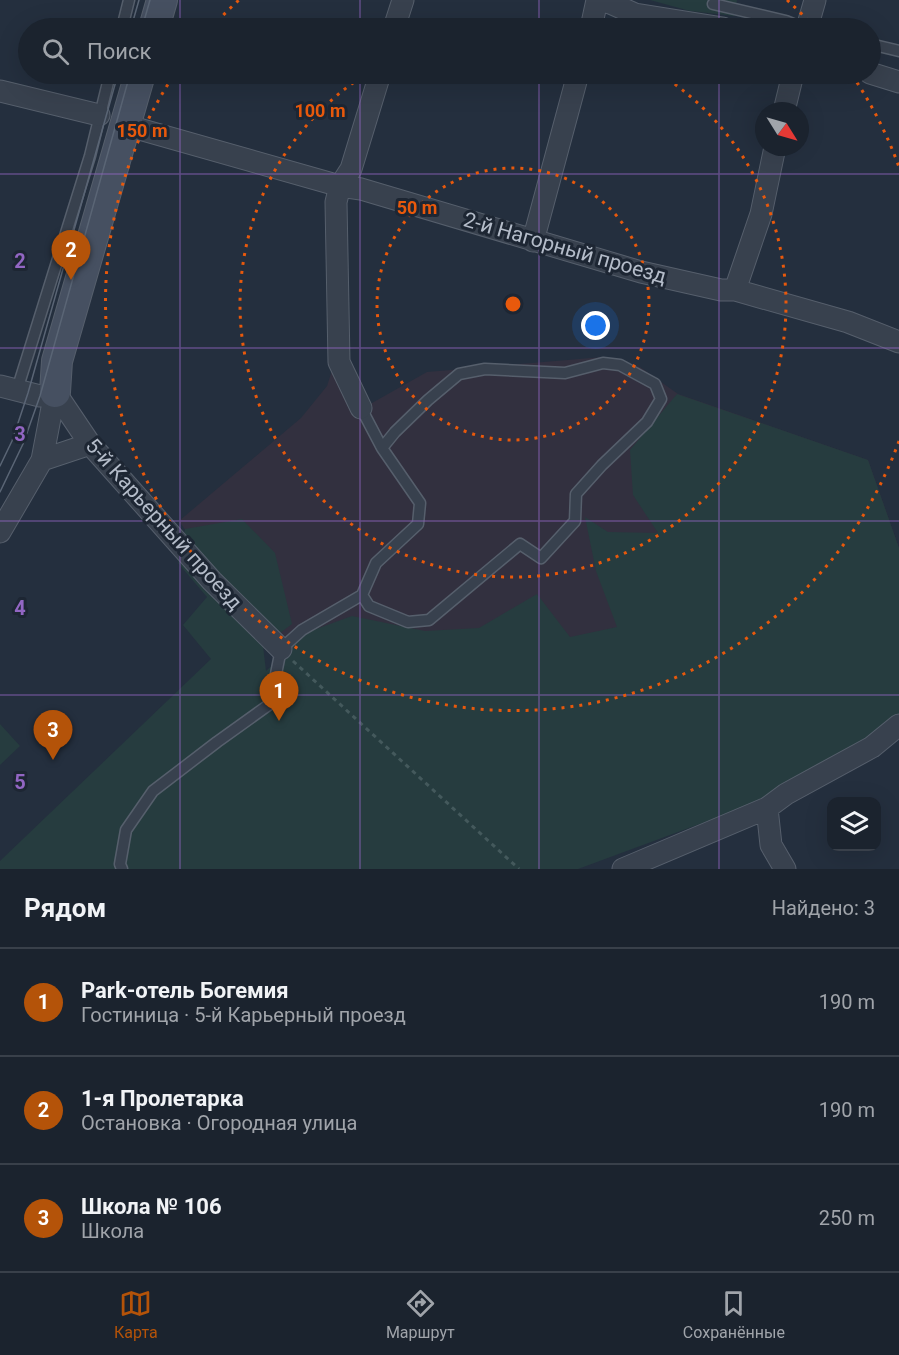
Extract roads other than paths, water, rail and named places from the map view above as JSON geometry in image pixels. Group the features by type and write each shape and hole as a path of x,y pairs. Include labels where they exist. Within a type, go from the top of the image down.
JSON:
{"street":[{"path":"157,18 162,0"},
{"path":"397,18 403,0"},
{"path":"593,18 597,0 635,14 660,18"},
{"path":"809,18 815,0"},
{"path":"881,76 899,82"},
{"path":"0,532 42,460 55,392 57,361 112,120 134,84"},
{"path":"361,408 339,362 336,202 340,186 351,169 377,84"},
{"path":"533,241 575,84"},
{"path":"786,102 791,84"},
{"name":"2-й Нагорный проезд","path":"0,92 112,120 340,186 361,189 641,272 721,290 735,290 848,322 899,342"},
{"path":"735,290 761,214 773,156"},
{"path":"8,388 40,396 55,392"},
{"name":"5-й Карьерный проезд","path":"55,392 90,444 212,581 281,649"},
{"path":"42,460 90,444"},
{"path":"623,869 767,808 786,794 872,747 899,725"},
{"path":"767,808 771,845 785,869"}],"lane":[{"path":"124,18 129,0"},
{"path":"713,3 775,18"},
{"path":"881,47 899,51"},
{"path":"8,388 34,338 90,156 112,120 110,84"},
{"path":"362,595 369,606 408,622 429,620 520,544 541,558 575,521 576,494 602,465 647,422 661,399 655,384 620,365 603,363 565,373 477,370 459,374 428,400 382,448"},
{"path":"122,869 120,864 126,830 153,792 217,742 270,705 281,649 302,630 362,595 376,563 418,524 420,503 382,448 361,408"}],"tram line":[{"path":"134,18 139,0"},
{"path":"145,18 150,0"},
{"path":"0,466 12,441 28,393 115,84"},
{"path":"0,492 23,444 40,396 127,84"}],"place":[{"name":"1-я Пролетарка","path":"71,280"},
{"name":"Park-отель Богемия","path":"279,721"},
{"name":"Школа № 106","path":"53,760"}]}
